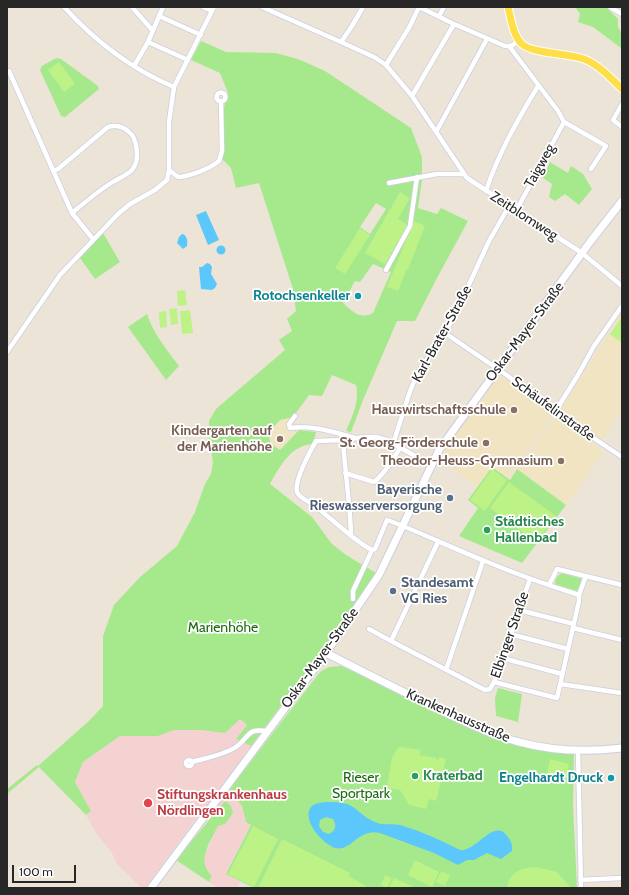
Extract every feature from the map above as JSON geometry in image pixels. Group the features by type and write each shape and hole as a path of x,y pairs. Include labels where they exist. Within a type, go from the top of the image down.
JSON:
{"main road":[{"path":"508,7 519,41 529,48 566,55 589,62 602,70 622,89"},
{"name":"Oskar-Mayer-Straße","path":"151,888 326,653 379,575 439,450 497,368 622,201"},
{"name":"Krankenhausstraße","path":"326,653 457,718 488,732 525,744 578,750 622,748"}],"street":[{"path":"64,7 104,46 134,66 174,87"},
{"path":"132,7 153,31"},
{"path":"134,66 148,42 163,7"},
{"path":"7,352 54,282 93,239 130,204 162,185 166,180 169,170 168,122 174,87 213,9 203,7"},
{"path":"262,7 374,57 386,65 412,96 466,176"},
{"path":"341,42 363,7"},
{"path":"386,65 410,26 419,7 505,46 509,46 519,41"},
{"path":"439,16 444,7"},
{"path":"610,7 622,14"},
{"path":"159,16 201,35"},
{"path":"412,96 454,24"},
{"path":"436,132 487,39"},
{"path":"148,42 188,60"},
{"path":"509,46 558,111 564,122 606,146 591,169"},
{"path":"9,71 72,214 93,239"},
{"path":"486,191 506,144 520,116 538,86"},
{"path":"169,170 178,177 184,176 207,168 219,161 222,151 221,101"},
{"path":"622,104 613,120 622,127"},
{"name":"Taigweg","path":"516,210 564,122"},
{"path":"53,171 58,169 108,127 120,127 129,131 134,136 136,142 136,160 132,170 111,183 72,214"},
{"path":"389,183 437,174 466,176"},
{"name":"Zeitblomweg","path":"466,176 508,206 582,253 622,286"},
{"path":"386,270 410,226 417,177"},
{"name":"Karl-Brater-Straße","path":"393,444 417,374 445,333 489,241 508,206"},
{"path":"555,412 578,376 594,346 622,306"},
{"name":"Schäufelinstraße","path":"445,333 497,368 555,412 622,457"},
{"path":"295,416 289,424 290,428 311,427 356,438"},
{"path":"372,550 330,519 316,506 299,496 297,492 297,485 304,464 316,441 376,437 387,440 431,465"},
{"path":"343,440 351,534"},
{"path":"345,473 374,482 378,480 400,448"},
{"path":"352,600 353,591 372,550 375,549 387,520 404,525 438,542 484,561 579,596"},
{"path":"391,641 438,542"},
{"path":"369,629 446,670 484,561"},
{"path":"549,585 557,569 622,585"},
{"path":"494,682 557,698 580,601 579,596 587,577"},
{"name":"Elbinger Straße","path":"446,670 485,690 490,689 494,682 530,579"},
{"path":"519,610 622,640"},
{"path":"510,634 568,649"},
{"path":"502,658 562,674"},
{"path":"560,684 622,693"},
{"path":"192,762 223,753 237,746 243,738 254,731 268,731"},
{"path":"578,750 581,888"},
{"path":"580,880 622,878"}],"shaded area":[{"path":"622,312 622,409 603,441 560,411"},
{"path":"498,374 553,414 508,478 491,467 477,487 439,459 451,439"},
{"name":"Theodor-Heuss-Gymnasium","path":"555,416 604,452 566,505 517,469"},
{"name":"Kindergarten auf der Marienhöhe","path":"291,417 299,430 280,450 271,444 268,433 280,420"},
{"name":"Stiftungskrankenhaus Nördlingen","path":"240,719 247,725 236,739 251,746 209,804 214,808 228,791 242,806 246,822 251,825 226,874 240,881 237,888 219,888 209,882 212,876 208,872 204,863 206,853 218,826 225,824 224,802 216,812 206,805 145,888 142,888 117,864 112,853 96,833 86,815 91,811 75,782 83,762 120,736 158,736 173,730 201,730 210,732"}],"green space":[{"path":"575,7 606,7 618,19 618,27 622,34 621,48 593,27 578,22 580,14"},
{"name":"Marienhöhe","path":"201,41 226,52 276,53 298,59 325,71 411,128 422,157 422,180 418,208 437,214 441,208 468,221 415,321 397,321 351,432 346,431 353,415 356,403 356,385 332,375 322,396 309,395 293,417 280,420 268,433 271,444 280,450 299,430 316,432 313,444 305,445 292,452 282,464 270,484 312,517 332,544 346,555 376,573 325,646 251,746 236,739 247,725 240,719 225,733 201,730 174,730 158,736 120,736 83,762 75,782 91,811 86,815 39,767 7,794 7,789 37,765 38,767 89,721 103,706 103,636 114,605 140,577 177,546 195,512 205,484 211,474 213,462 209,438 209,421 216,409 285,350 279,340 292,331 287,319 296,311 293,289 259,183 236,188 231,168 223,160 224,107 228,93 220,73 191,60","holes":["376,203 386,209 370,234 360,227","373,264 391,272 373,313 364,316 356,314 343,303 355,281 360,282"]},
{"path":"56,58 61,59 98,86 99,89 65,117 61,116 40,70 42,66"},
{"path":"59,62 75,84 64,92 48,70"},
{"path":"550,162 568,173 571,166 583,174 592,189 579,205 565,194 555,201 549,197 552,184 543,178"},
{"path":"400,192 410,198 398,219 408,225 385,264 365,253"},
{"path":"414,221 425,226 398,291 387,287"},
{"path":"360,228 370,235 345,274 335,268"},
{"path":"103,233 120,262 95,279 80,258"},
{"path":"185,290 187,305 178,306 177,291"},
{"path":"177,308 178,324 171,325 169,309"},
{"path":"190,310 193,333 182,334 180,311"},
{"path":"166,311 167,327 160,328 159,312"},
{"path":"147,314 165,348 179,366 166,380 128,327"},
{"path":"622,317 622,343 610,334"},
{"path":"492,467 510,480 517,469 566,505 522,563 459,536 478,508 468,500"},
{"path":"492,469 507,480 485,511 470,500"},
{"path":"509,482 556,516 536,542 490,508"},
{"path":"563,573 582,579 577,591 555,584 557,577"},
{"name":"Rieser Sportpark","path":"341,666 519,742 574,750 573,806 577,888 254,888 226,874 251,825 246,822 242,806 228,791 320,672 329,667"},
{"path":"498,688 522,694 518,722 496,716 495,698"},
{"name":"Kraterbad","path":"399,747 421,750 420,755 437,758 437,761 439,757 446,759 436,801 429,799 426,809 409,805 400,790 387,788 392,757"},
{"path":"550,759 569,764 566,778 547,774"},
{"path":"224,802 227,802 231,806 233,813 225,824 218,826 208,845 205,864 207,870 212,876 209,882 176,860"},
{"path":"253,826 278,839 254,887 228,874"},
{"path":"282,839 350,873 349,876 366,886 365,888 258,888"},
{"path":"415,860 439,872 432,887 408,875"},
{"path":"537,867 557,872 571,888 507,888 508,882 514,874 526,868"},
{"path":"441,871 450,875 445,886 436,882"},
{"path":"385,875 392,878 387,888 381,885"},
{"path":"394,878 416,888 389,888"}],"water":[{"path":"206,211 219,240 208,245 196,215"},
{"path":"182,234 187,238 187,246 183,249 177,243"},
{"path":"221,245 226,250 221,255 216,250"},
{"path":"207,263 212,267 211,274 217,284 212,290 201,289 199,267 202,267"},
{"path":"330,802 347,804 375,822 381,824 397,824 408,827 460,850 473,846 491,832 497,830 503,832 508,837 512,845 512,851 501,859 487,853 474,860 467,860 458,865 434,853 380,833 372,832 366,834 346,847 335,848 319,837 311,825 309,818 309,812 313,805","holes":["326,817 333,819 335,824 333,831 329,834 323,832 319,826 320,820"]}],"place":[{"name":"Rotochsenkeller","path":"358,296"},
{"name":"Hauswirtschaftsschule","path":"514,410"},
{"name":"Kindergarten auf der Marienhöhe","path":"280,439"},
{"name":"St. Georg-Förderschule","path":"486,443"},
{"name":"Theodor-Heuss-Gymnasium","path":"561,461"},
{"name":"Bayerische Rieswasserversorgung","path":"450,498"},
{"name":"Städtisches Hallenbad","path":"487,530"},
{"name":"Standesamt VG Ries","path":"393,591"},
{"name":"Kraterbad","path":"415,776"},
{"name":"Engelhardt Druck","path":"611,778"},
{"name":"Stiftungskrankenhaus Nördlingen","path":"148,803"}]}
